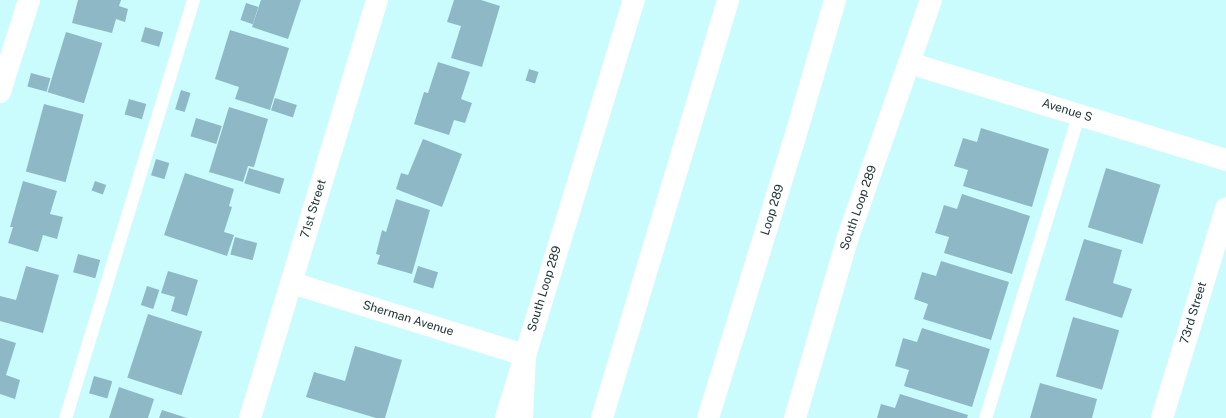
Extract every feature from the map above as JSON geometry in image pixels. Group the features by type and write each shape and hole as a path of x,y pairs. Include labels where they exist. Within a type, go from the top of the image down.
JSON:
{"main road":[{"path":"0,92 28,0"},
{"name":"71st Street","path":"250,418 378,0"},
{"name":"South Loop 289","path":"506,418 634,0"},
{"path":"602,418 728,0"},
{"name":"Loop 289","path":"708,418 794,144 835,0"},
{"name":"South Loop 289","path":"795,418 848,237 931,0"},
{"name":"Avenue S","path":"909,63 1226,160"},
{"name":"73rd Street","path":"1162,418 1226,209"},
{"name":"Sherman Avenue","path":"292,283 525,355"},
{"path":"522,418 525,355"}],"lane":[{"path":"65,418 193,0"},
{"path":"985,418 1078,115"}],"building":[{"path":"78,0 121,0 119,6 128,9 125,22 116,19 112,33 72,23"},
{"path":"261,0 301,0 288,39 252,27"},
{"path":"454,0 481,0 500,6 482,67 451,58 461,26 447,22"},
{"path":"246,3 258,7 253,24 240,20"},
{"path":"145,27 163,32 159,47 141,41"},
{"path":"230,30 289,48 270,110 235,99 239,87 215,79"},
{"path":"66,32 102,43 84,103 48,92"},
{"path":"438,62 470,72 461,99 472,103 465,123 454,120 449,135 414,124 424,92 428,93"},
{"path":"529,69 539,72 535,83 525,80"},
{"path":"31,73 50,78 47,92 27,87"},
{"path":"181,90 191,93 185,112 175,109"},
{"path":"275,98 297,105 293,117 271,110"},
{"path":"129,99 146,104 142,119 125,114"},
{"path":"44,104 84,115 65,182 26,172"},
{"path":"229,107 268,119 254,167 248,166 243,182 209,172"},
{"path":"196,118 222,126 216,144 190,136"},
{"path":"981,128 1049,149 1032,207 963,186 968,170 954,166 963,138 977,142"},
{"path":"423,139 462,154 442,207 396,189 401,173 408,175"},
{"path":"156,159 169,163 164,179 151,175"},
{"path":"249,168 284,179 280,194 244,183"},
{"path":"1106,168 1161,185 1142,244 1088,227"},
{"path":"185,173 234,189 229,206 232,207 224,232 234,235 227,256 164,235"},
{"path":"23,181 57,191 50,214 63,217 57,239 43,235 38,252 8,243 13,227 10,227"},
{"path":"95,181 106,185 103,195 92,190"},
{"path":"962,194 1030,216 1012,274 944,253 949,237 935,233 944,205 957,209"},
{"path":"396,199 430,210 412,274 377,264 380,255 376,254 382,230 386,232"},
{"path":"235,237 257,243 253,260 230,254"},
{"path":"1084,239 1122,250 1113,283 1132,289 1122,318 1065,300"},
{"path":"78,254 100,260 95,278 73,272"},
{"path":"941,261 1009,282 991,340 923,319 928,304 914,299 922,272 936,276"},
{"path":"26,266 59,275 43,333 0,321 0,296 16,300"},
{"path":"418,266 438,272 433,288 413,282"},
{"path":"168,271 198,280 187,316 171,311 175,297 161,293"},
{"path":"147,286 159,290 153,309 141,305"},
{"path":"148,314 202,332 182,395 127,378"},
{"path":"1073,317 1119,330 1102,390 1056,377"},
{"path":"922,328 990,349 972,407 904,386 909,370 895,366 903,338 917,342"},
{"path":"0,338 16,343 6,375 20,380 15,399 0,394"},
{"path":"355,346 402,360 385,418 376,418 306,397 314,372 345,381"},
{"path":"94,376 112,381 107,399 89,393"},
{"path":"1040,383 1097,399 1092,418 1030,418"},
{"path":"119,387 154,399 148,418 109,418"},
{"path":"900,394 968,415 967,418 877,418 881,404 895,408"},
{"path":"162,410 187,418 159,418"}]}
